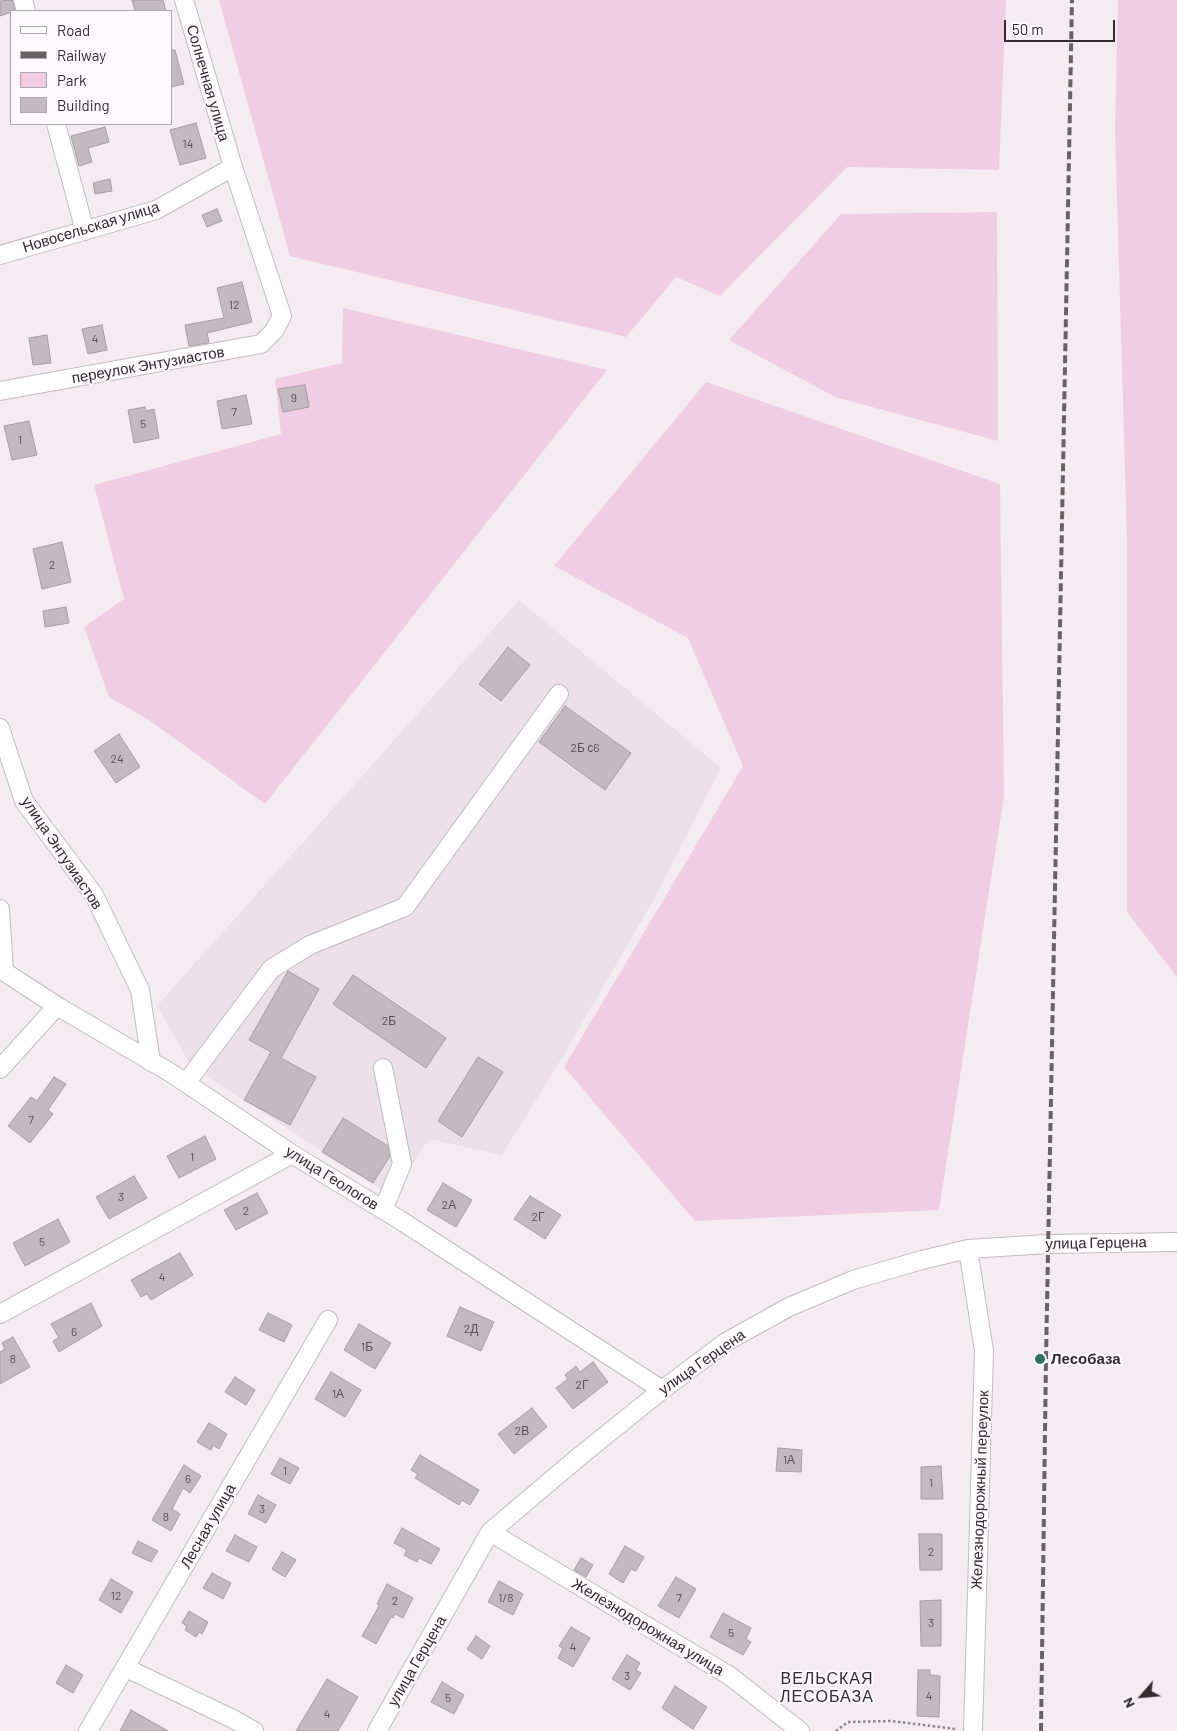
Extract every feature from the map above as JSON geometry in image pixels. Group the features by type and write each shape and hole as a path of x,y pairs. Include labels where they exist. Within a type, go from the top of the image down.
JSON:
{"street":[{"name":"Солнечная улица","path":"184,0 233,167 282,316"},
{"path":"56,125 85,230"},
{"name":"Новосельская улица","path":"0,255 156,210 233,167"},
{"name":"переулок Энтузиастов","path":"0,391 261,344 274,331 282,316"},
{"path":"186,1083 271,970 310,946 405,907 558,694"},
{"name":"улица Энтузиастов","path":"0,728 24,801 94,895 140,990 151,1062"},
{"path":"0,909 2,970"},
{"name":"улица Геологов","path":"2,970 57,1006 186,1083 292,1154 383,1210 662,1390"},
{"path":"0,1069 57,1006"},
{"path":"383,1068 402,1164 383,1210"},
{"path":"0,1314 292,1154"},
{"name":"улица Герцена","path":"377,1731 490,1532 580,1456 662,1390 726,1342 789,1307 853,1280 968,1249 1048,1244 1177,1242"},
{"name":"Железнодорожный переулок","path":"967,1730 984,1351 968,1249"},
{"name":"Лесная улица","path":"88,1731 328,1320"},
{"name":"Железнодорожная улица","path":"490,1532 730,1676 800,1731"},
{"path":"126,1668 254,1731"}],"path":[{"path":"836,1731 848,1722 891,1721 967,1730"}],"shaded area":[{"path":"519,600 721,768 654,899 565,1053 502,1155 429,1139 392,1196 192,1067 157,1006"}],"green space":[{"path":"219,0 1006,0 999,170 847,167 720,296 676,277 626,337 290,256"},
{"path":"1118,0 1177,0 1177,977 1127,912 1127,540 1115,130"},
{"path":"997,212 998,441 835,397 729,340 841,214"},
{"path":"343,308 607,370 265,804 149,720 109,697 84,627 124,599 94,485 281,434 275,379 342,363"},
{"path":"706,382 1000,484 1004,796 939,1210 695,1221 564,1067 743,766 688,638 554,566"}],"building":[{"path":"13,0 15,10 10,10 10,13 0,16 0,1"},
{"path":"132,0 163,0 166,10 135,10"},
{"path":"172,50 175,50 184,84 172,87"},
{"path":"196,123 206,158 180,165 170,130"},
{"path":"105,127 109,142 88,148 92,162 79,166 71,136"},
{"path":"110,179 112,191 95,194 93,183"},
{"path":"217,209 222,221 207,227 202,215"},
{"path":"242,282 252,322 207,333 209,343 189,346 185,325 224,318 217,288"},
{"path":"102,325 107,350 88,354 82,329"},
{"path":"47,335 51,363 33,365 29,338"},
{"path":"305,385 309,407 283,412 278,389"},
{"path":"246,395 252,424 222,429 217,401"},
{"path":"145,407 146,411 154,409 159,438 134,443 128,410"},
{"path":"29,421 37,455 12,460 4,426"},
{"path":"62,542 71,582 42,589 33,549"},
{"path":"66,607 69,623 45,627 43,611"},
{"path":"508,647 530,665 501,701 479,684"},
{"path":"565,706 631,753 605,790 539,742"},
{"path":"119,734 140,767 116,783 94,751"},
{"path":"288,971 319,989 281,1058 316,1077 290,1125 244,1100 271,1052 249,1040"},
{"path":"353,975 446,1038 426,1068 333,1004"},
{"path":"478,1057 503,1072 462,1137 438,1121"},
{"path":"54,1077 66,1084 48,1110 53,1114 30,1143 8,1126 31,1097 37,1101"},
{"path":"343,1118 388,1146 390,1156 373,1183 322,1152"},
{"path":"205,1136 216,1159 179,1178 167,1156"},
{"path":"134,1176 147,1198 109,1219 96,1197"},
{"path":"443,1183 472,1200 456,1227 427,1210"},
{"path":"257,1193 268,1213 236,1230 224,1210"},
{"path":"530,1196 561,1215 545,1239 514,1219"},
{"path":"58,1219 70,1242 25,1266 13,1243"},
{"path":"180,1253 193,1275 151,1300 147,1294 141,1297 131,1280"},
{"path":"91,1303 102,1326 59,1352 53,1341 59,1338 51,1324"},
{"path":"460,1307 494,1322 481,1351 447,1336"},
{"path":"268,1313 292,1325 284,1342 259,1330"},
{"path":"359,1324 391,1343 375,1369 344,1350"},
{"path":"13,1337 30,1367 0,1384 0,1352 5,1349 2,1343"},
{"path":"593,1362 608,1382 573,1409 556,1388 568,1379 565,1375 576,1366 580,1372"},
{"path":"331,1372 361,1390 345,1417 315,1399"},
{"path":"235,1377 255,1390 246,1405 225,1392"},
{"path":"532,1408 547,1427 514,1454 498,1434"},
{"path":"209,1423 227,1434 219,1449 213,1445 211,1450 197,1442"},
{"path":"778,1448 802,1450 801,1472 776,1471"},
{"path":"420,1455 479,1490 470,1505 462,1500 459,1505 415,1478 418,1474 411,1470"},
{"path":"280,1458 299,1468 290,1484 271,1474"},
{"path":"184,1465 201,1476 190,1493 183,1488 172,1509 180,1514 171,1531 152,1520"},
{"path":"941,1466 943,1499 921,1499 921,1467"},
{"path":"258,1495 276,1505 266,1523 248,1514"},
{"path":"402,1528 440,1549 431,1564 419,1558 417,1562 404,1555 407,1550 394,1543"},
{"path":"919,1534 942,1534 942,1570 920,1570"},
{"path":"235,1535 257,1547 249,1562 226,1551"},
{"path":"138,1541 158,1551 151,1562 132,1553"},
{"path":"625,1546 644,1557 636,1571 631,1569 623,1583 609,1574"},
{"path":"282,1552 296,1560 285,1577 272,1569"},
{"path":"581,1558 593,1565 586,1577 574,1570"},
{"path":"212,1573 231,1583 223,1599 203,1588"},
{"path":"676,1577 696,1589 679,1618 658,1606"},
{"path":"111,1579 133,1592 121,1613 99,1600"},
{"path":"499,1581 523,1594 513,1615 488,1602"},
{"path":"387,1584 413,1598 403,1618 395,1614 393,1618 391,1617 376,1644 362,1636 379,1606 377,1604"},
{"path":"941,1600 941,1646 921,1646 920,1601"},
{"path":"189,1611 208,1622 202,1634 199,1632 196,1637 185,1630 187,1626 182,1623"},
{"path":"723,1613 751,1628 746,1639 751,1642 743,1655 710,1637"},
{"path":"571,1627 590,1638 573,1667 558,1658 563,1648 559,1646"},
{"path":"476,1636 490,1646 482,1659 467,1649"},
{"path":"627,1655 640,1663 636,1670 641,1673 630,1690 612,1679"},
{"path":"66,1665 83,1675 73,1693 56,1683"},
{"path":"918,1670 930,1670 930,1675 940,1676 939,1717 917,1716"},
{"path":"327,1679 358,1697 338,1731 296,1731"},
{"path":"442,1682 464,1695 454,1714 431,1702"},
{"path":"675,1686 707,1707 693,1729 662,1708"},
{"path":"131,1710 168,1731 120,1731"}],"railway":[{"path":"1041,1731 1046,1358 1072,0"}],"place":[{"name":"Лесобаза","path":"1040,1359"}],"district":[{"name":"ВЕЛЬСКАЯ ЛЕСОБАЗА","path":"827,1688"}]}
